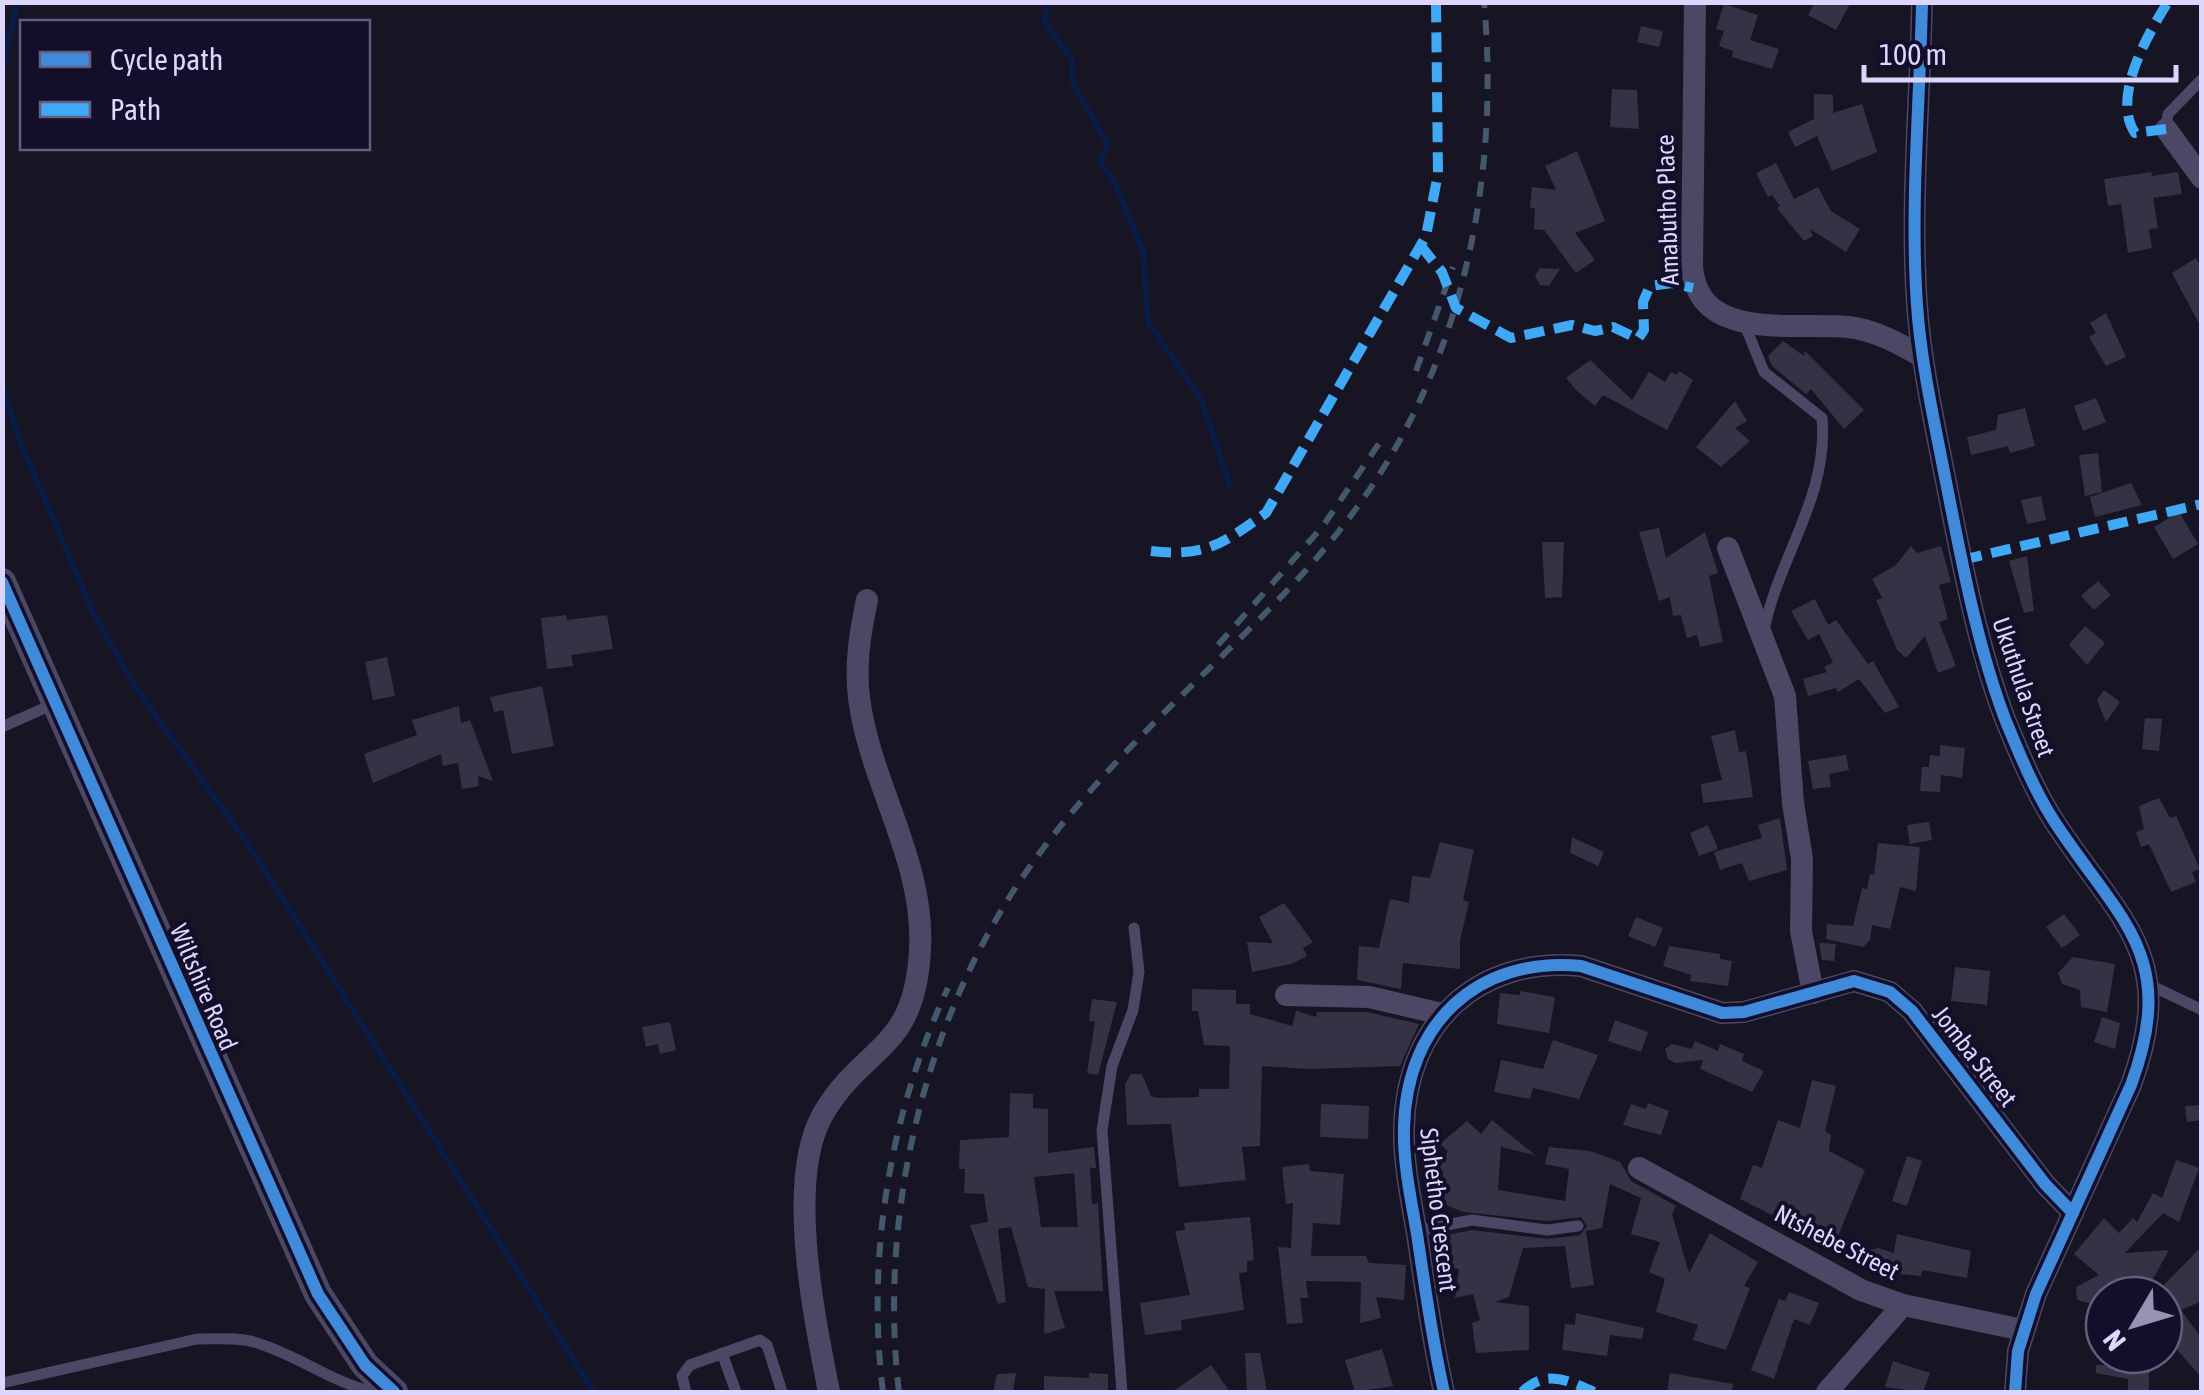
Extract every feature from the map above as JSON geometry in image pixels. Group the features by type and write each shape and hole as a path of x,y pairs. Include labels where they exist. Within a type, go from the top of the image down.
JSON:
{"street":[{"name":"Amabutho Place","path":"1695,2 1694,288 1712,314 1744,322 1852,327 1885,336 1922,356"},
{"name":"Ukuthula Street","path":"1922,2 1916,236 1922,356 1962,560 2005,717 2054,820 2132,931 2151,1004 2143,1052 2023,1330 2015,1392"},
{"path":"2166,129 2202,178"},
{"path":"1728,548 1764,630 1789,714 1790,776 1802,860 1800,932 1812,993"},
{"name":"Wiltshire Road","path":"2,582 194,1023 318,1294 364,1365 394,1392"},
{"path":"829,1392 810,1257 810,1148 838,1093 902,1028 916,982 920,950 914,886 860,702 858,642 868,600"},
{"name":"Siphetho Crescent","path":"1444,1392 1416,1231 1404,1126 1419,1056 1442,1014 1483,982 1506,972 1558,964 1610,972 1722,1013 1744,1012 1812,993"},
{"name":"Jomba Street","path":"1812,993 1854,981 1890,992 1912,1011 2046,1184 2074,1213"},
{"path":"1286,995 1369,998 1442,1014"},
{"name":"Ntshebe Street","path":"1639,1168 1861,1290 1902,1304 2023,1330"},
{"path":"1827,1392 1902,1304"}],"lane":[{"path":"2166,129 2168,114 2202,79"},
{"path":"1744,322 1757,361 1776,386 1822,418 1824,439 1806,522 1781,572 1764,630"},
{"path":"2,727 56,703"},
{"path":"1122,1392 1102,1130 1112,1066 1133,1010 1139,972 1134,928"},
{"path":"2148,984 2202,1010"},
{"path":"1416,1231 1472,1220 1533,1230 1578,1226"},
{"path":"2,1383 197,1340 218,1339 250,1341 338,1382 373,1392"},
{"path":"686,1392 685,1370 754,1340 764,1342 782,1392"},
{"path":"722,1352 736,1392"}],"building":[{"path":"1815,2 1851,2 1836,30 1808,15"},
{"path":"1724,4 1758,15 1750,40 1779,49 1772,69 1732,57 1733,51 1719,46 1724,31 1716,29"},
{"path":"1641,26 1663,31 1659,47 1637,42"},
{"path":"1612,89 1637,90 1639,129 1610,127"},
{"path":"1814,94 1833,95 1833,113 1862,104 1877,152 1832,171 1817,136 1795,147 1788,132 1814,119"},
{"path":"1577,151 1605,221 1575,233 1595,260 1576,273 1544,230 1534,229 1535,208 1530,208 1532,187 1556,190 1545,166"},
{"path":"1776,163 1794,199 1818,187 1831,211 1860,229 1846,252 1810,229 1813,236 1804,241 1777,208 1780,206 1772,195 1768,197 1756,173"},
{"path":"2151,172 2152,176 2178,172 2182,194 2153,198 2158,228 2149,229 2152,248 2128,253 2121,204 2108,206 2104,179"},
{"path":"2196,258 2202,269 2202,329 2172,273"},
{"path":"1540,268 1560,269 1549,286 1540,285 1535,276"},
{"path":"2106,313 2126,357 2106,366 2089,337 2096,333 2090,323"},
{"path":"1783,341 1804,356 1805,351 1864,410 1844,429 1811,389 1806,394 1772,366 1768,356"},
{"path":"1590,360 1632,400 1649,372 1665,382 1671,372 1677,375 1679,371 1693,380 1667,430 1603,395 1595,406 1576,390 1566,378"},
{"path":"2096,398 2106,422 2083,431 2074,406"},
{"path":"1735,401 1747,421 1735,428 1750,441 1721,467 1696,447"},
{"path":"2025,408 2035,446 2010,453 2008,446 1971,455 1967,437 1996,430 1998,415"},
{"path":"2098,453 2102,492 2085,496 2079,455"},
{"path":"2131,483 2142,505 2095,517 2090,497"},
{"path":"2041,496 2046,520 2027,524 2021,500"},
{"path":"2179,512 2198,544 2173,559 2154,527"},
{"path":"1659,528 1666,558 1705,532 1718,573 1709,576 1723,642 1700,647 1697,635 1687,638 1681,615 1673,616 1670,597 1659,601 1639,532"},
{"path":"1542,542 1564,542 1562,597 1545,598"},
{"path":"1911,546 1917,553 1941,546 1951,582 1939,585 1948,619 1939,622 1956,666 1938,673 1925,636 1906,658 1897,650 1876,600 1882,598 1872,579 1896,565"},
{"path":"2027,556 2034,611 2024,613 2009,561"},
{"path":"2098,581 2111,595 2094,610 2081,596"},
{"path":"1815,599 1828,625 1836,620 1868,664 1873,661 1899,707 1885,713 1859,679 1838,692 1836,688 1808,696 1803,679 1827,672 1824,667 1833,662 1819,634 1808,640 1791,611"},
{"path":"566,615 567,620 607,615 613,649 571,655 573,666 547,669 541,618"},
{"path":"2085,626 2105,643 2087,665 2069,645"},
{"path":"387,657 395,696 373,700 365,662"},
{"path":"542,686 554,746 512,754 503,710 494,712 490,697"},
{"path":"2104,690 2120,702 2106,722 2097,700"},
{"path":"459,706 461,723 470,720 493,781 478,776 479,786 462,789 458,763 443,766 441,754 373,783 364,754 417,735 412,720"},
{"path":"2145,718 2162,719 2159,751 2142,749"},
{"path":"1735,730 1739,752 1746,751 1753,797 1703,803 1701,784 1722,780 1711,736"},
{"path":"1940,745 1965,748 1962,778 1941,775 1940,792 1920,791 1922,767 1929,767 1930,755 1940,756"},
{"path":"1846,755 1849,770 1829,774 1831,787 1813,789 1808,761"},
{"path":"2159,798 2170,818 2176,816 2200,869 2192,872 2196,882 2171,892 2149,844 2141,847 2136,832 2144,829 2139,806"},
{"path":"1780,818 1787,870 1749,881 1742,863 1720,870 1714,852 1762,838 1758,825"},
{"path":"1929,822 1932,840 1910,844 1907,825"},
{"path":"1708,825 1718,849 1699,856 1690,833"},
{"path":"1572,837 1604,852 1598,866 1570,853"},
{"path":"1440,842 1474,850 1463,900 1469,902 1460,941 1460,969 1403,963 1401,989 1357,980 1359,946 1379,948 1390,899 1409,903 1412,876 1430,878"},
{"path":"1878,843 1920,847 1916,891 1900,887 1890,929 1872,925 1870,940 1863,947 1826,939 1827,924 1853,926 1862,888 1867,889 1870,874 1874,875"},
{"path":"1284,903 1313,942 1303,948 1307,956 1291,964 1252,972 1247,942 1273,943 1259,917"},
{"path":"2064,914 2080,935 2062,948 2046,927"},
{"path":"1636,917 1663,928 1655,947 1628,936"},
{"path":"1819,943 1836,944 1834,961 1822,960"},
{"path":"1669,946 1720,954 1720,959 1732,961 1728,986 1690,981 1691,975 1663,966"},
{"path":"2073,957 2115,964 2107,1012 2081,1007 2080,990 2062,984 2058,973"},
{"path":"1955,967 1990,971 1987,1005 1951,1001"},
{"path":"1192,989 1236,990 1236,1004 1250,1004 1250,1014 1292,1026 1296,1011 1316,1017 1317,1012 1367,1012 1419,1024 1400,1066 1262,1066 1260,1146 1242,1147 1246,1180 1179,1187 1171,1124 1127,1125 1125,1084 1131,1074 1142,1074 1151,1096 1158,1098 1199,1097 1199,1089 1229,1089 1230,1046 1204,1045 1198,1011 1192,1011"},
{"path":"1520,991 1555,997 1549,1033 1497,1024 1500,993 1520,995"},
{"path":"1092,999 1117,1002 1098,1075 1087,1073 1095,1022 1089,1021"},
{"path":"2102,1017 2120,1023 2115,1049 2094,1042"},
{"path":"1615,1020 1648,1032 1641,1052 1608,1041"},
{"path":"670,1022 676,1050 660,1054 658,1044 646,1047 642,1027"},
{"path":"1553,1040 1598,1055 1579,1099 1533,1088 1530,1099 1494,1092 1501,1060 1543,1069"},
{"path":"1695,1041 1718,1051 1720,1044 1744,1054 1742,1061 1764,1071 1752,1092 1700,1069 1703,1060 1675,1063 1668,1059 1665,1049 1672,1044 1692,1049"},
{"path":"1812,1080 1836,1086 1825,1131 1831,1135 1829,1151 1865,1170 1834,1246 1740,1199 1753,1165 1762,1168 1778,1120 1800,1128"},
{"path":"1010,1093 1033,1094 1033,1108 1048,1109 1048,1153 1094,1147 1096,1168 1090,1168 1092,1204 1098,1203 1103,1291 1054,1291 1065,1328 1044,1334 1045,1289 1028,1287 1011,1227 998,1229 1006,1302 998,1304 970,1225 988,1222 984,1194 964,1193 965,1169 959,1169 960,1140 1009,1137","holes":["1074,1173 1078,1227 1041,1227 1034,1177"]},
{"path":"1648,1103 1669,1111 1661,1135 1623,1125 1631,1104 1646,1109"},
{"path":"1321,1104 1369,1106 1368,1139 1320,1137"},
{"path":"2202,1105 2202,1120 2187,1122 2185,1106"},
{"path":"1492,1120 1535,1155 1501,1147 1498,1190 1565,1201 1569,1169 1545,1164 1549,1147 1590,1151 1620,1162 1631,1181 1676,1206 1672,1214 1689,1273 1710,1233 1758,1262 1744,1286 1750,1288 1726,1350 1693,1340 1698,1325 1656,1312 1665,1279 1649,1272 1660,1242 1631,1234 1641,1198 1610,1184 1602,1228 1586,1231 1594,1285 1571,1288 1565,1246 1523,1248 1509,1297 1495,1302 1529,1306 1529,1350 1476,1353 1472,1323 1480,1320 1473,1294 1455,1298 1459,1269 1437,1265 1442,1236 1472,1230 1548,1239 1580,1235 1587,1226 1581,1217 1547,1221 1464,1212 1438,1202 1444,1187 1432,1180 1448,1151 1440,1144 1467,1121 1481,1134"},
{"path":"1907,1156 1922,1161 1907,1206 1892,1201"},
{"path":"2176,1160 2199,1168 2179,1222 2163,1213 2125,1253 2169,1250 2155,1275 2099,1275 2074,1254 2104,1218 2119,1233 2133,1218 2137,1222 2153,1193 2162,1198"},
{"path":"1309,1164 1310,1171 1344,1174 1340,1225 1313,1223 1311,1256 1366,1256 1369,1263 1406,1265 1404,1300 1376,1297 1381,1318 1360,1323 1361,1282 1306,1281 1308,1298 1300,1298 1303,1323 1287,1324 1278,1247 1291,1248 1293,1203 1286,1204 1282,1167"},
{"path":"1250,1217 1254,1260 1247,1261 1247,1272 1239,1273 1244,1310 1181,1320 1182,1330 1145,1335 1140,1303 1190,1295 1175,1231 1185,1230 1184,1223"},
{"path":"1897,1234 1971,1251 1967,1278 1922,1270 1921,1276 1871,1271 1865,1262 1868,1251 1878,1248 1894,1253"},
{"path":"2202,1246 2202,1301 2184,1309 2184,1275 2174,1275"},
{"path":"2084,1283 2084,1302 2077,1300 2076,1287"},
{"path":"1789,1292 1819,1303 1810,1325 1794,1319 1774,1379 1751,1370 1779,1299 1785,1301"},
{"path":"1576,1313 1644,1328 1642,1339 1610,1335 1607,1356 1562,1350 1565,1324 1575,1325"},
{"path":"2184,1314 2202,1339 2202,1378 2184,1358"},
{"path":"1382,1349 1393,1386 1355,1392 1345,1360"},
{"path":"1245,1353 1260,1353 1267,1392 1247,1392"},
{"path":"1893,1361 1930,1373 1923,1392 1885,1387"},
{"path":"1211,1365 1230,1392 1172,1392"},
{"path":"1016,1373 1013,1392 993,1392 997,1374"},
{"path":"1089,1373 1108,1374 1108,1392 1044,1392 1044,1376 1089,1378"},
{"path":"1670,1373 1733,1384 1732,1392 1667,1392"},
{"path":"2107,1375 2149,1375 2149,1390 2128,1390 2128,1379"}],"waterway":[{"path":"2,73 17,2"},
{"path":"1049,2 1044,21 1072,60 1073,84 1108,145 1100,162 1116,185 1143,251 1148,322 1201,399 1230,486"},
{"path":"2,383 18,436 94,615 138,691 250,847 594,1392"}],"railway":[{"path":"899,1392 894,1328 895,1263 902,1198 931,1070 953,1008 1012,893 1059,829 1129,748 1314,561 1363,499 1398,444 1427,385 1450,324 1467,261 1486,132 1484,2"},
{"path":"1416,371 1453,267"},
{"path":"1218,645 1323,526 1380,442"},
{"path":"883,1392 878,1289 887,1186 911,1084 948,988"}],"marked path":[{"path":"1151,551 1186,552 1213,546 1266,513 1426,236 1438,174 1436,2"},
{"path":"2166,129 2135,133 2127,102 2135,66 2168,2"},
{"path":"1420,245 1442,272 1456,308 1511,338 1572,325 1595,331 1613,327 1638,339 1644,330 1643,302 1650,286 1672,283 1693,288"},
{"path":"1962,560 2202,504"},
{"path":"1522,1392 1548,1379 1594,1392"}],"cycle path":[{"path":"1922,2 1915,192 1917,305 1928,391 1970,599 1995,690 2021,758 2054,821 2120,914 2135,942 2145,971 2148,1003 2144,1040 2131,1085 2036,1294 2018,1351 2015,1392"},
{"path":"2,582 318,1294 365,1365 394,1392"},
{"path":"1444,1392 1406,1168 1404,1128 1408,1091 1418,1057 1433,1028 1454,1004 1480,985 1510,972 1544,966 1581,966 1722,1013 1744,1012 1854,981 1890,992 1912,1011 2045,1184 2073,1213"}]}
